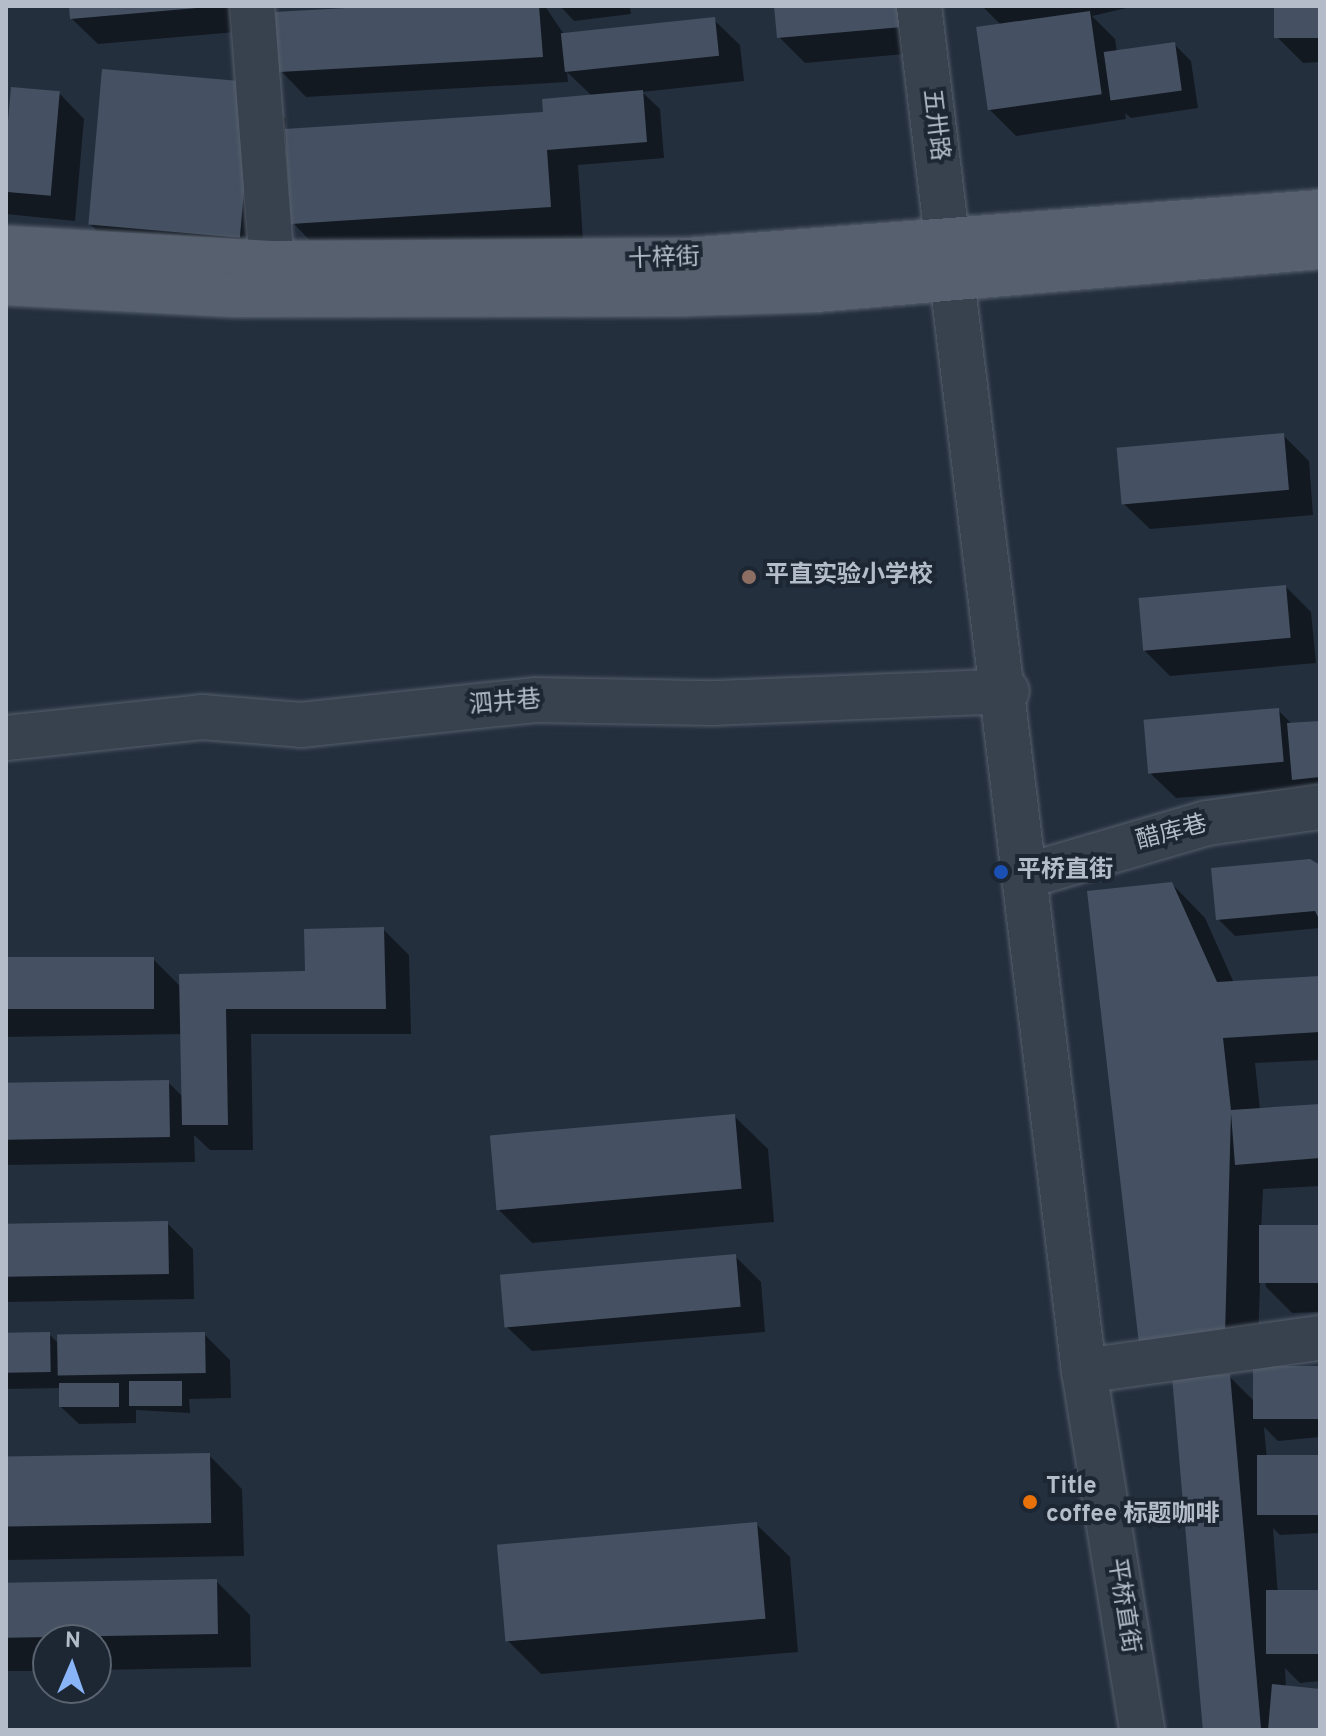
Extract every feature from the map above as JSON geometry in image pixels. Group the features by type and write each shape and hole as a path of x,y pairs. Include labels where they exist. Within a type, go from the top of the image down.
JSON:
{"main road":[{"name":"十梓街","path":"6,283 235,295 537,296 816,290 949,261 1320,212"},
{"name":"十梓街","path":"6,248 272,263 949,261 1320,247"}],"street":[{"path":"252,6 272,263"},
{"name":"五卅路","path":"919,6 949,261"},
{"name":"平桥直街","path":"949,261 1007,691 1084,1371 1142,1730"},
{"name":"泗井巷","path":"6,738 202,717 301,725 535,700 714,703 1007,691"},
{"name":"醋库巷","path":"1026,876 1207,823 1320,807"},
{"path":"1084,1371 1320,1338"}],"building":[{"path":"69,6 197,6 197,8 70,19"},
{"path":"382,6 539,6 543,57 279,72 275,12"},
{"path":"774,6 901,6 902,27 777,38"},
{"path":"1274,6 1320,6 1320,38 1274,38"},
{"path":"1090,11 1102,94 988,110 976,27"},
{"path":"715,17 719,56 565,72 561,33"},
{"path":"1175,42 1182,91 1111,101 1104,52"},
{"path":"102,69 253,82 240,238 88,224"},
{"path":"11,87 60,91 51,196 6,192"},
{"path":"643,90 647,142 547,150 551,207 291,224 285,129 543,112 542,99"},
{"path":"1284,433 1289,490 1122,504 1117,448"},
{"path":"1286,585 1291,638 1143,651 1139,598"},
{"path":"1279,708 1284,762 1148,774 1144,720"},
{"path":"1320,721 1320,777 1292,780 1287,723"},
{"path":"1310,859 1320,865 1320,921 1315,911 1216,920 1211,868"},
{"path":"1172,882 1217,982 1320,976 1320,1032 1223,1038 1231,1110 1320,1104 1320,1158 1235,1165 1231,1113 1225,1335 1139,1344 1087,891"},
{"path":"384,927 386,1009 226,1009 228,1125 182,1125 179,974 305,971 304,929"},
{"path":"6,957 154,957 154,1009 6,1009"},
{"path":"169,1080 170,1137 7,1140 6,1083"},
{"path":"735,1114 742,1189 496,1210 490,1135"},
{"path":"168,1221 169,1274 7,1277 6,1224"},
{"path":"1259,1225 1320,1225 1320,1283 1259,1283"},
{"path":"736,1254 741,1307 505,1327 500,1275"},
{"path":"50,1332 51,1372 7,1373 6,1333"},
{"path":"205,1332 206,1373 58,1376 57,1335"},
{"path":"1253,1366 1320,1366 1320,1419 1253,1419"},
{"path":"1230,1374 1261,1730 1203,1730 1172,1379"},
{"path":"129,1381 182,1381 182,1406 129,1406"},
{"path":"59,1383 119,1383 119,1407 59,1407"},
{"path":"210,1453 211,1523 7,1527 6,1457"},
{"path":"1257,1455 1320,1455 1320,1515 1257,1515"},
{"path":"757,1522 765,1619 505,1641 497,1545"},
{"path":"217,1579 218,1634 112,1636 112,1624 32,1624 32,1637 7,1638 6,1583"},
{"path":"1266,1590 1320,1590 1320,1654 1266,1654"},
{"path":"1272,1684 1320,1689 1320,1730 1268,1730"}],"place":[{"name":"平直实验小学校","path":"749,577"},
{"name":"平桥直街","path":"1001,872"},
{"name":"Title coffee 标题咖啡","path":"1030,1502"}]}
